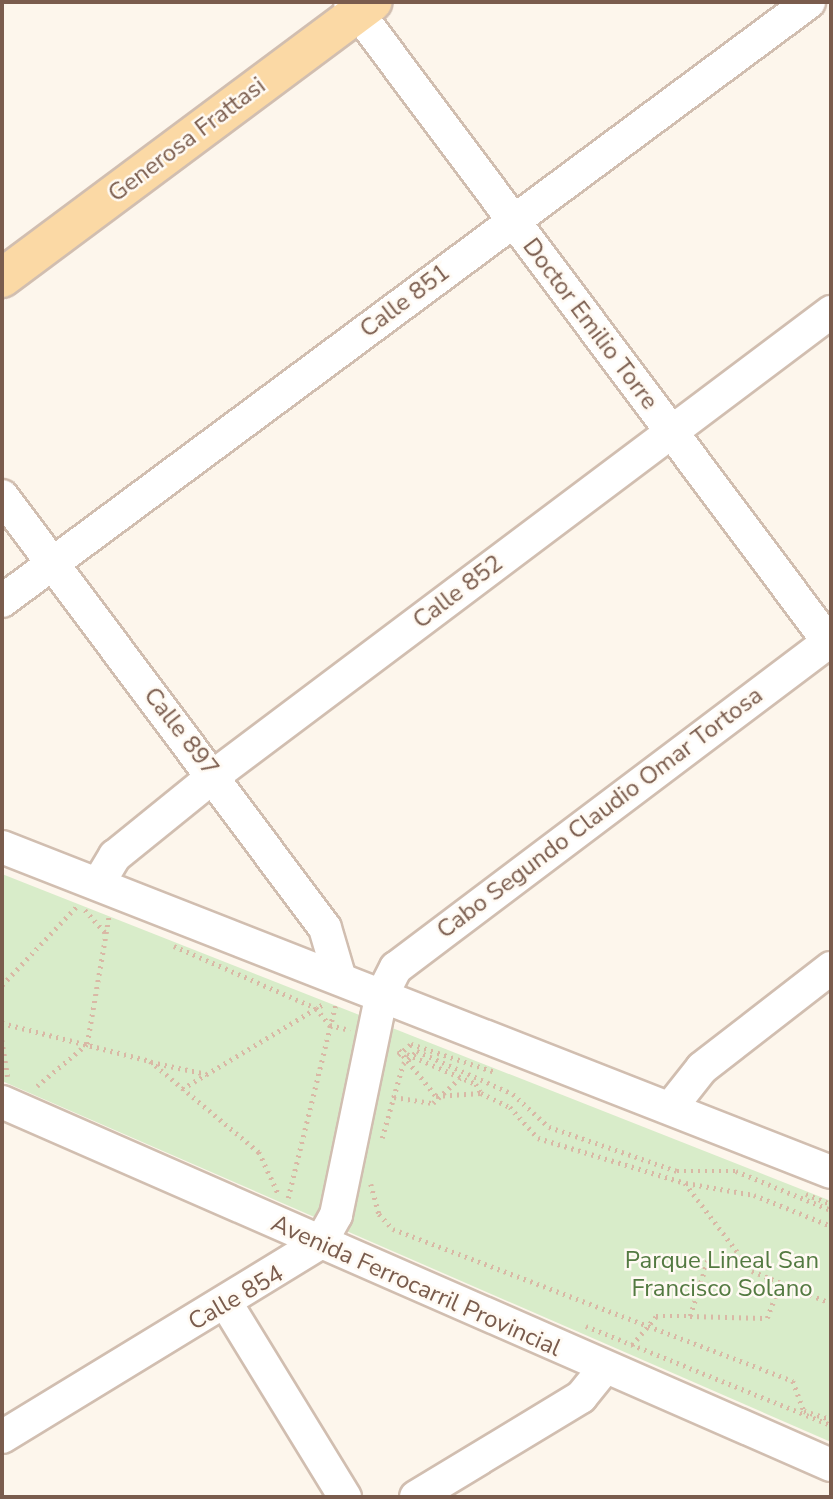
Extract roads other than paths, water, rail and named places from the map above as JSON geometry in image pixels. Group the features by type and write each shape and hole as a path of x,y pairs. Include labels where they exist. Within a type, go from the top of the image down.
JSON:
{"main road":[{"name":"Generosa Frattasi","path":"2,278 360,5"}],"street":[{"name":"Calle 851","path":"2,601 809,2"},
{"name":"Doctor Emilio Torre","path":"360,5 513,221 831,642"},
{"name":"Calle 852","path":"100,899 115,856 215,775 831,312"},
{"name":"Calle 897","path":"2,496 215,775 325,928 340,979"},
{"name":"Cabo Segundo Claudio Omar Tortosa","path":"381,997 406,959 831,642"},
{"path":"2,847 100,899 340,979 381,997 672,1106 831,1172"},
{"path":"672,1106 702,1068 831,968"},
{"path":"321,1242 336,1215 386,1043 381,997"},
{"name":"Avenida Ferrocarril Provincial","path":"13,1098 321,1242 604,1369 831,1465"},
{"name":"Calle 854","path":"2,1437 226,1303 321,1242"},
{"path":"226,1303 345,1497"},
{"path":"416,1497 581,1397 604,1369"}],"park label":[{"name":"Parque Lineal San Francisco Solano","path":"722,1275"}]}
